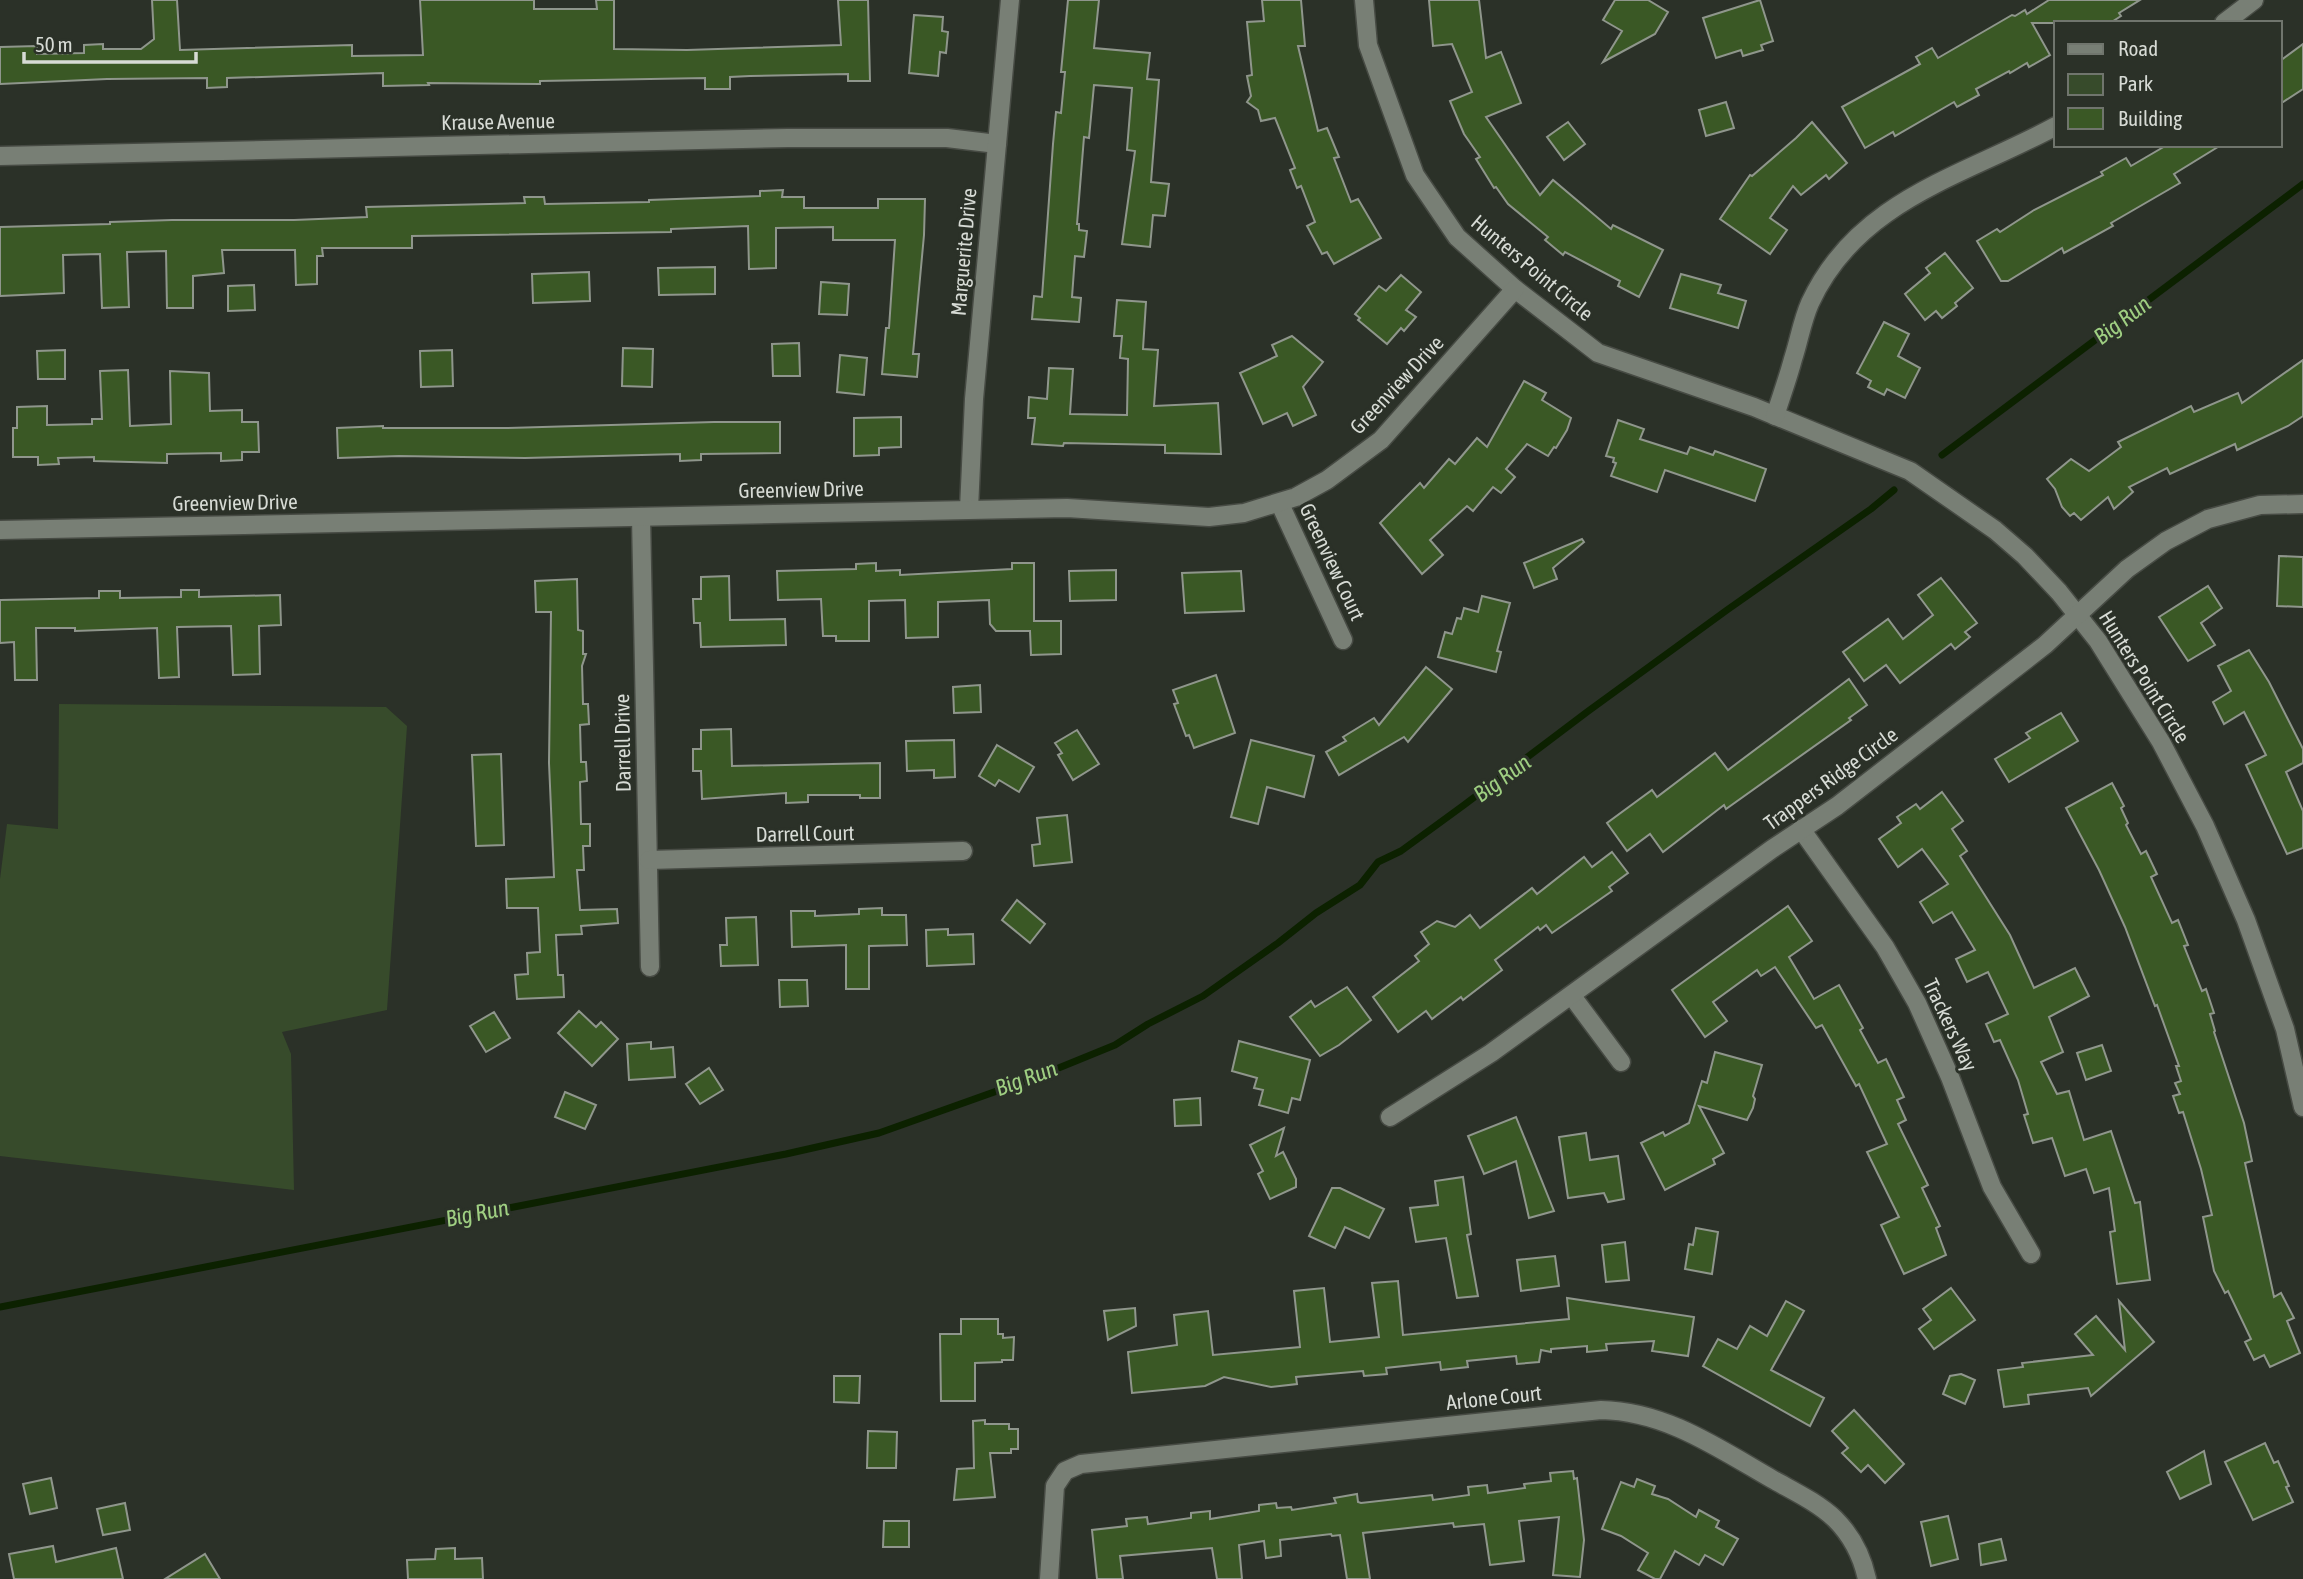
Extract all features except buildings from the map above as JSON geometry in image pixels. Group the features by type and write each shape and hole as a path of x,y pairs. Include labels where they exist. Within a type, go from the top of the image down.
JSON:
{"street":[{"name":"Marguerite Drive","path":"969,509 974,400 1010,0"},
{"name":"Hunters Point Circle","path":"1364,0 1368,45 1415,175 1457,237 1515,289 1598,354 1775,415 1910,471 1994,530 2025,556 2078,615 2098,641 2161,742 2205,826 2241,908 2285,1029 2303,1107"},
{"path":"2227,21 2254,0"},
{"path":"1775,415 1810,304 1827,271 1849,243 1874,220 1906,198 2054,128"},
{"name":"Krause Avenue","path":"0,156 788,138 947,138 997,144"},
{"name":"Greenview Drive","path":"0,530 969,509 1067,508 1209,517 1244,513 1280,503 1327,480 1381,440 1515,289"},
{"name":"Greenview Court","path":"1280,503 1343,640"},
{"name":"Trappers Ridge Circle","path":"1390,1117 1491,1053 1801,829 1837,806 2045,645 2127,569 2166,541 2208,519 2260,505 2303,504"},
{"name":"Darrell Drive","path":"641,517 650,967"},
{"name":"Trackers Way","path":"1801,829 1885,947 1917,1003 1950,1077 1992,1187 2031,1254"},
{"name":"Darrell Court","path":"649,860 963,851"},
{"path":"1572,996 1621,1062"},
{"path":"2285,1029 2303,1024"},
{"name":"Arlone Court","path":"1049,1579 1055,1486 1065,1471 1081,1464 1601,1410 1616,1410 1659,1419 1696,1436 1820,1506 1847,1533 1864,1565 1867,1579"}],"green space":[{"path":"59,704 386,707 407,726 387,1010 282,1032 291,1054 294,1190 0,1156 0,879 7,824 58,829"}],"waterway":[{"name":"Big Run","path":"1942,455 2303,184"},
{"name":"Big Run","path":"0,1307 786,1154 879,1133 1039,1076 1115,1045 1148,1024 1203,996 1316,913 1360,885 1378,862 1401,851 1587,712 1894,490"}]}
